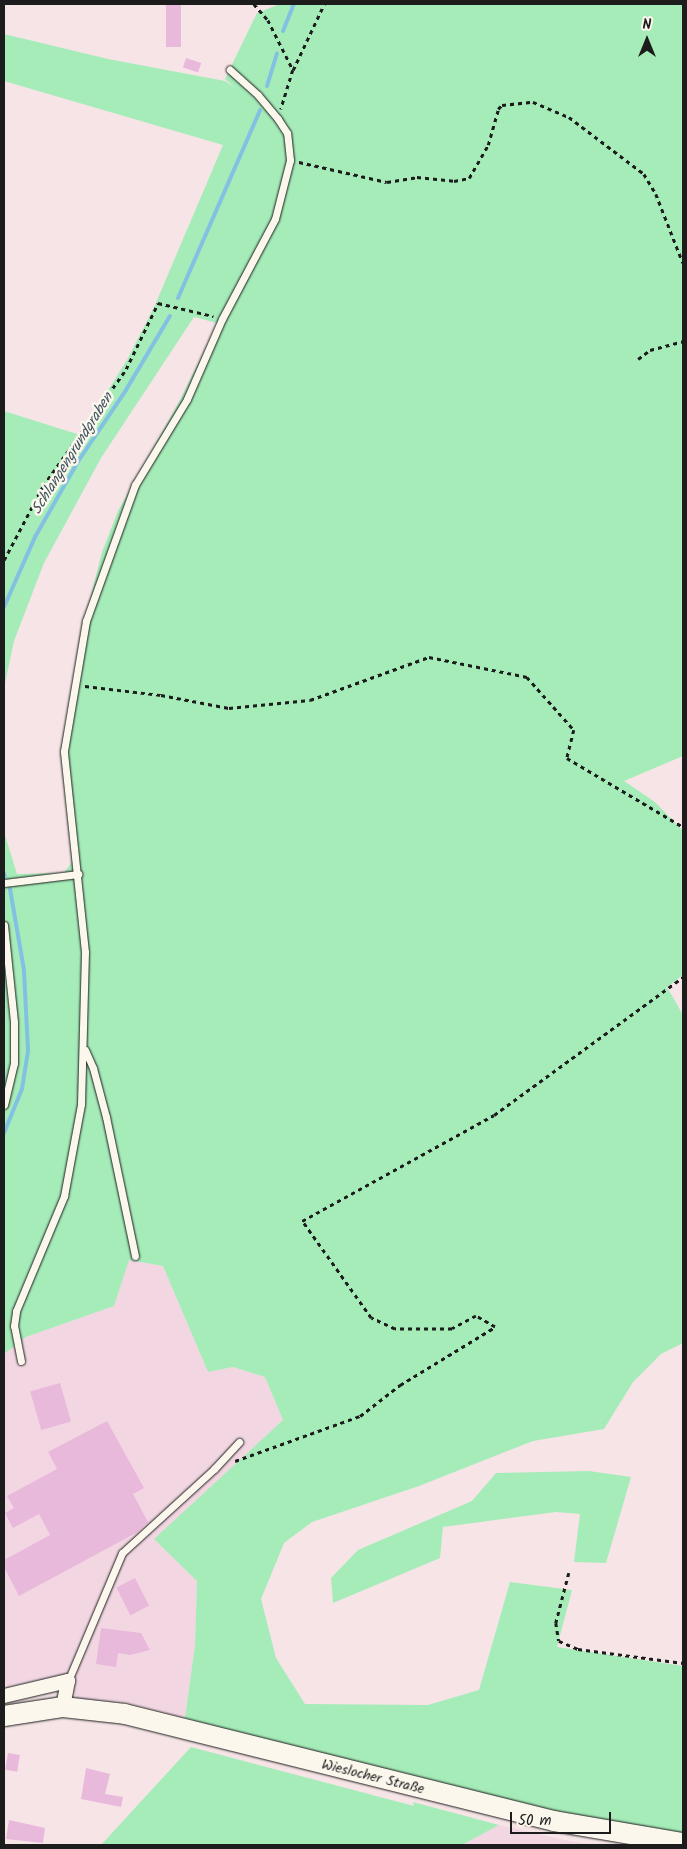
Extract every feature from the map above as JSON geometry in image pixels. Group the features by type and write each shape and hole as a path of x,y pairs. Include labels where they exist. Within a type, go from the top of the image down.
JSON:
{"main road":[{"name":"Wieslocher Straße","path":"4,1716 63,1708 125,1714 554,1821 683,1843"}],"street":[{"path":"4,1696 68,1681 63,1708"}],"lane":[{"path":"20,1361 14,1326 16,1311 64,1196 77,1135 85,1050 85,952 64,751 86,621 114,535 135,485 182,408 222,318 275,219 290,160 286,133 278,120 258,95 230,70"},
{"path":"4,883 78,874"},
{"path":"4,925 11,972 14,1063 4,1105"},
{"path":"85,1050 93,1068 106,1117 135,1256"},
{"path":"68,1681 122,1553 214,1469 239,1442"}],"path":[{"path":"254,4 268,20 293,70"},
{"path":"278,120 293,70 324,4"},
{"path":"290,160 387,182 417,177 454,181 469,178 488,145 502,105 533,102 569,117 638,169 656,194 683,263"},
{"path":"4,560 43,486 126,369 158,303 222,318"},
{"path":"638,360 650,350 683,341"},
{"path":"75,685 161,695 229,708 310,700 429,656 527,677 574,730 567,758 683,827"},
{"path":"214,1469 360,1416 400,1385 495,1327 476,1316 452,1329 395,1329 371,1318 302,1221 494,1115 683,977"},
{"path":"570,1573 556,1623 559,1642 578,1649 683,1663"}],"shaded area":[{"path":"128,1260 163,1266 208,1372 233,1367 265,1377 283,1420 155,1539 197,1581 195,1645 185,1718 126,1702 77,1699 66,1675 8,1686 4,1682 4,1354 26,1337 114,1306"},
{"path":"499,1825 569,1841 595,1845 462,1845"}],"green space":[{"path":"280,4 683,4 683,756 624,781 655,802 683,831 683,975 667,987 683,1015 683,1343 661,1354 633,1382 604,1429 533,1441 419,1486 312,1522 284,1543 261,1599 276,1658 305,1704 428,1705 479,1690 510,1582 572,1590 557,1647 683,1666 683,1836 564,1816 256,1739 185,1718 195,1645 197,1581 154,1539 283,1420 265,1377 233,1367 208,1372 163,1266 129,1260 114,1306 26,1337 4,1354 4,832 17,874 64,873 72,862 63,761 84,624 102,552 118,511 179,402 242,275 217,323 194,317 101,458 44,563 14,641 4,688 4,411 80,435 127,360 155,305 223,145 4,81 4,34 108,59 225,81 235,88 225,79 257,13"},
{"path":"589,1471 631,1477 606,1563 574,1562 580,1514 556,1512 443,1527 440,1558 333,1603 331,1578 358,1550 472,1501 496,1473"},
{"path":"191,1747 414,1806 413,1802 499,1825 462,1845 101,1845"}],"building":[{"path":"166,4 181,4 181,47 166,47"},
{"path":"186,58 201,63 198,72 183,68"},
{"path":"60,1383 71,1421 41,1430 30,1392"},
{"path":"107,1421 144,1488 133,1494 148,1522 136,1533 19,1596 4,1567 4,1560 50,1535 39,1514 13,1528 5,1513 14,1508 7,1496 57,1469 48,1452"},
{"path":"135,1578 149,1606 130,1615 116,1588"},
{"path":"101,1628 141,1633 150,1650 130,1655 118,1653 116,1667 96,1664"},
{"path":"8,1753 20,1755 17,1772 5,1770"},
{"path":"86,1768 110,1774 105,1794 123,1797 121,1807 81,1799"},
{"path":"9,1820 45,1828 43,1843 6,1839"}],"waterway":[{"name":"Schlangengrundgraben","path":"283,31 294,4"},
{"name":"Schlangengrundgraben","path":"267,86 277,53"},
{"name":"Schlangengrundgraben","path":"178,298 260,110"},
{"name":"Schlangengrundgraben","path":"4,607 35,537 79,460 126,390 170,316"},
{"name":"Schlangengrundgraben","path":"4,1133 22,1089 28,1050 24,970 10,889"}]}
